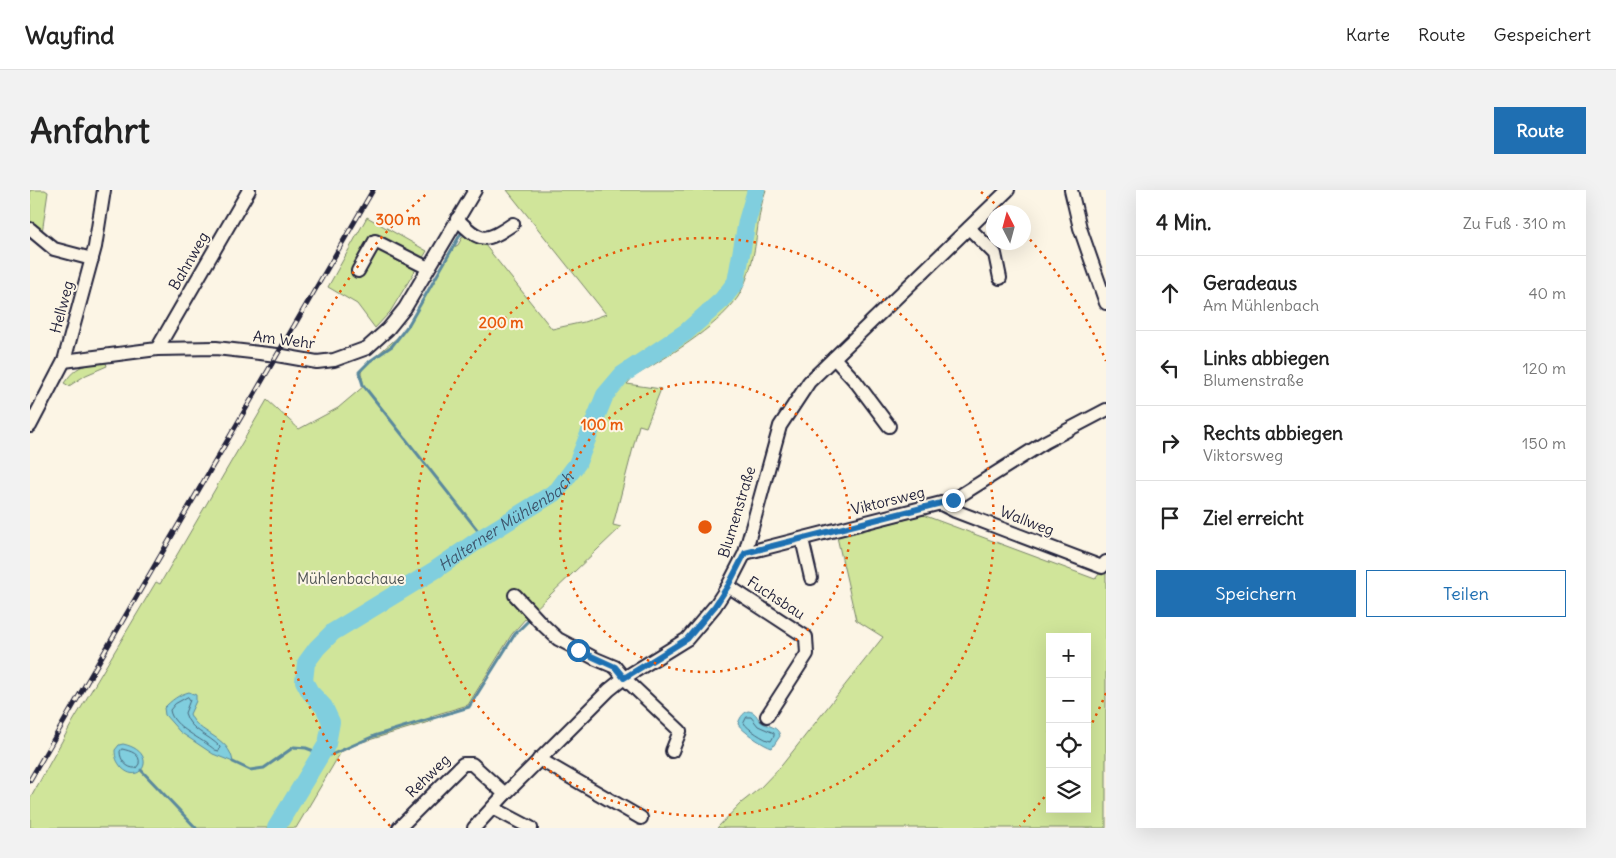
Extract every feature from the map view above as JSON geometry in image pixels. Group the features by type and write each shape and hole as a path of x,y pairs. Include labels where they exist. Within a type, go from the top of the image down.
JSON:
{"street":[{"name":"Hellweg","path":"30,426 36,405 64,361 92,259 104,190"},
{"name":"Bahnweg","path":"157,349 249,190"},
{"name":"Am Wehr","path":"64,361 157,349 216,348 317,362 334,360 367,348 388,329 405,308 475,190"},
{"name":"Blumenstraße","path":"474,828 504,794 597,701 624,678 687,639 715,606 745,553 780,426 809,382 1008,190"},
{"path":"1071,190 1080,228 1101,273 1106,303"},
{"path":"457,219 472,234 481,238 489,238 513,224"},
{"path":"969,228 995,254 1000,278"},
{"path":"30,229 54,249 92,259"},
{"path":"358,271 375,241 428,268"},
{"path":"834,358 856,382 888,426"},
{"name":"Viktorsweg","path":"745,553 953,500 1045,442 1106,410"},
{"name":"Wallweg","path":"941,504 955,511 1104,564"},
{"path":"802,539 812,578"},
{"name":"Fuchsbau","path":"728,586 806,637 807,654 767,716"},
{"path":"514,595 558,639 615,667 624,678 680,731 672,750"},
{"path":"539,759 641,818"},
{"name":"Rehweg","path":"399,828 463,764 472,764 504,794"},
{"path":"492,808 530,828"}],"green space":[{"path":"30,190 45,190 48,192 42,233 30,223"},
{"name":"Mühlenbachaue","path":"507,190 766,190 751,265 738,297 717,321 703,332 632,378 627,384 661,389 646,427 639,425 613,525 621,527 526,618 512,634 468,705 431,716 432,721 359,743 341,752 296,828 30,828 30,799 72,723 156,582 160,584 267,400 299,429 338,408 364,386 361,373 363,367 398,337 410,322 469,225 552,329 584,322 606,314"},
{"path":"367,217 427,251 390,312 375,328 357,304 328,287"},
{"path":"94,363 106,363 107,366 86,375 69,386 64,383 76,370"},
{"path":"923,515 1095,579 1106,566 1106,828 717,828 782,765 883,637 856,620 837,537"}],"water":[{"path":"189,692 196,695 196,701 190,714 194,721 226,746 233,762 213,754 180,732 165,715 164,708 167,705 178,696"},
{"path":"748,711 754,713 761,722 775,728 779,733 780,736 772,748 754,738 738,724 744,713"},
{"path":"123,744 134,748 141,754 144,766 140,771 129,773 119,764 115,750 119,745"}],"waterway":[{"name":"Halterner Mühlenbach","path":"276,828 327,744 331,722 324,707 310,692 304,681 306,663 317,648 333,632 435,570 483,537 557,491 577,464 605,395 622,375 686,332 722,300 736,282 747,221 756,190"},
{"path":"463,230 409,324 392,346 370,361 359,372 363,385 483,537"},
{"path":"320,757 333,754 374,736 469,707 515,634 528,621"},
{"path":"233,762 250,770 264,768 294,747 306,748 322,754"},
{"path":"141,770 196,828"}],"railway":[{"path":"30,780 373,190"}],"route":[{"path":"578,650 615,667 624,678 687,639 715,606 745,553 953,500"}]}
